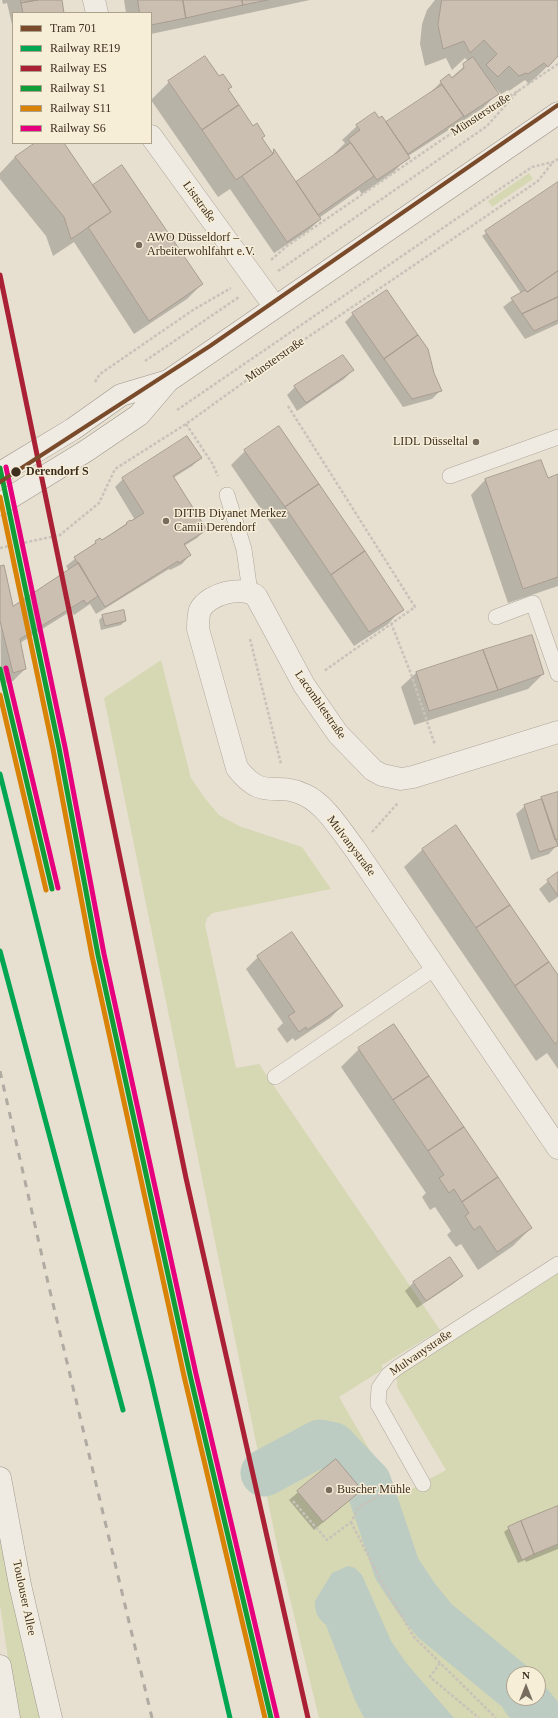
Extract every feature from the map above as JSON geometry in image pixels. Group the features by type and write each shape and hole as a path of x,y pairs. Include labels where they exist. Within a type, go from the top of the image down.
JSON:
{"street":[{"path":"94,0 97,12"},
{"path":"0,504 86,451 139,416 168,381 558,114"},
{"name":"Liststraße","path":"152,137 274,307"},
{"path":"0,474 73,429 121,395 168,381"},
{"name":"Mulvanystraße","path":"250,592 229,592 207,603 200,610 198,629 237,768 250,782 263,789 296,791 314,799 356,849 558,1148"},
{"name":"Lacombletstraße","path":"250,592 259,599 304,685 338,734 373,770 390,778 401,779 443,769 558,732"},
{"name":"Toulouser Allee","path":"0,1478 20,1585 51,1718"},
{"path":"0,1666 9,1718"}],"lane":[{"path":"450,476 558,437"},
{"path":"227,496 244,549 250,592"},
{"path":"496,617 533,603 558,674"},
{"path":"275,1077 435,968"},
{"name":"Mulvanystraße","path":"423,1484 378,1404 379,1388 388,1375 398,1367 558,1264"}],"path":[{"name":"Münsterstraße","path":"267,263 287,246 472,120 558,64"},
{"name":"Münsterstraße","path":"288,263 487,126 518,91"},
{"name":"Münsterstraße","path":"177,410 532,167 553,162 558,159"},
{"name":"Münsterstraße","path":"0,548 60,535 99,503 115,469 186,424 283,354 538,181 553,162"},
{"path":"94,384 100,374 154,336 193,310 234,286"},
{"path":"159,351 232,302"},
{"path":"288,406 415,606 304,685"},
{"path":"186,424 212,463"},
{"path":"391,623 411,674 443,769"},
{"path":"248,632 287,790"},
{"path":"356,849 398,802 401,779"},
{"path":"293,1502 327,1540 351,1522 359,1507 387,1491"},
{"path":"351,1522 385,1588 414,1638 494,1718"},
{"path":"440,1663 430,1677 479,1718"}],"green space":[{"path":"529,173 533,179 492,207 488,201"},
{"path":"161,660 191,778 204,797 219,815 239,826 302,847 331,889 213,913 207,918 205,925 236,1068 259,1064 440,1330 382,1365 382,1370 339,1397 397,1497 446,1470 397,1387 397,1373 558,1271 558,1718 319,1718 278,1550 104,698"},
{"path":"0,1534 43,1718 17,1718 0,1605"}],"shaded area":[{"path":"348,1566 355,1568 362,1575 391,1641 407,1664 454,1718 364,1718 355,1700 326,1625 320,1620 315,1609 315,1601 332,1573"}],"building":[{"path":"21,0 38,0 21,3"},
{"path":"38,0 62,0 64,12 23,12 21,3"},
{"path":"138,0 183,0 186,18 152,25 152,12 140,12"},
{"path":"183,0 242,0 243,5 186,18"},
{"path":"242,0 268,0 243,5"},
{"path":"442,0 558,0 558,56 548,67 544,63 528,74 526,73 519,76 509,66 498,77 486,65 497,54 484,40 470,53 464,41 443,49 438,25"},
{"path":"205,56 219,76 223,74 232,87 228,89 239,105 202,130 168,81"},
{"path":"473,57 499,94 464,117 440,81 449,74 452,78 464,68 463,64"},
{"path":"442,85 464,116 408,154 386,122"},
{"path":"239,105 253,126 257,123 265,136 262,138 273,154 236,180 202,130"},
{"path":"375,112 379,118 382,116 410,158 377,180 348,139 360,130 356,125"},
{"path":"351,143 374,176 318,215 296,182"},
{"path":"34,144 65,144 111,212 71,239 64,217 15,157"},
{"path":"274,149 321,219 287,242 242,176 273,154"},
{"name":"AWO Düsseldorf – Arbeiterwohlfahrt e.V.","path":"122,165 203,284 149,321 88,227 111,212 93,185"},
{"path":"558,182 558,271 527,292 485,231"},
{"path":"558,271 558,297 522,314 511,298 525,290 527,292"},
{"path":"387,290 418,335 384,359 352,313"},
{"path":"558,297 558,320 534,331 522,314"},
{"path":"418,335 428,349 434,373 442,391 412,399 384,359"},
{"path":"343,355 354,370 306,403 294,386"},
{"path":"279,426 319,484 285,507 244,450"},
{"name":"DITIB Diyanet Merkez Camii Derendorf","path":"187,436 202,458 173,476 207,530 184,544 191,555 179,563 178,561 105,607 74,557 96,543 95,541 100,538 102,540 127,524 126,523 130,520 131,521 144,513 122,478"},
{"path":"541,460 548,478 558,474 558,577 523,589 485,479"},
{"path":"319,484 365,551 331,575 285,507"},
{"path":"365,551 404,610 369,632 331,575"},
{"path":"79,563 98,596 86,604 84,600 20,639 26,669 13,673 0,621 0,566 4,565 13,606"},
{"path":"124,610 126,621 105,626 102,615"},
{"path":"532,635 544,674 498,690 483,650"},
{"path":"483,650 498,690 429,711 416,672"},
{"path":"558,792 558,839 555,840 541,797"},
{"path":"542,799 558,846 539,852 524,805"},
{"path":"456,825 510,905 476,928 422,849"},
{"path":"558,872 558,896 547,880"},
{"path":"510,905 549,962 515,986 476,928"},
{"path":"292,932 343,1006 307,1030 306,1027 299,1032 288,1016 295,1012 257,956"},
{"path":"549,962 558,975 558,1041 555,1044 515,986"},
{"path":"394,1024 429,1076 393,1100 358,1048"},
{"path":"429,1076 464,1127 428,1151 393,1100"},
{"path":"464,1127 498,1177 462,1202 454,1189 449,1193 439,1178 444,1175 428,1151"},
{"path":"498,1177 532,1228 497,1252 480,1226 474,1230 465,1216 469,1213 462,1202"},
{"path":"450,1257 463,1276 426,1301 413,1282"},
{"name":"Buscher Mühle","path":"336,1459 362,1490 323,1522 297,1491"},
{"path":"558,1506 558,1544 534,1554 521,1521"},
{"path":"521,1521 534,1554 522,1560 508,1527"}],"waterway":[{"path":"264,1473 320,1443 333,1446 368,1483 397,1569 417,1599 435,1621 506,1679"},
{"path":"531,1706 541,1718"}],"railway":[{"path":"0,1071 49,1287 152,1718"}],"tram line":[{"name":"701","path":"0,482 210,346 558,105"}],"rail line":[{"name":"ES","path":"0,275 186,1178 308,1718"},
{"name":"S6","path":"6,467 65,747 104,954 196,1374 277,1717"},
{"name":"S1","path":"0,468 59,748 98,955 190,1375 271,1718"},
{"name":"S11","path":"0,497 53,749 92,956 184,1376 265,1718"},
{"name":"S6","path":"6,668 58,888"},
{"name":"S1","path":"0,669 52,889"},
{"name":"S11","path":"0,695 46,890"},
{"name":"RE19","path":"0,774 151,1379 230,1718"},
{"name":"RE19","path":"0,951 123,1410"}],"place":[{"name":"AWO Düsseldorf – Arbeiterwohlfahrt e.V.","path":"139,245"},
{"name":"LIDL Düsseltal","path":"476,442"},
{"name":"Derendorf S","path":"16,472"},
{"name":"DITIB Diyanet Merkez Camii Derendorf","path":"166,521"},
{"name":"Buscher Mühle","path":"329,1490"}]}
